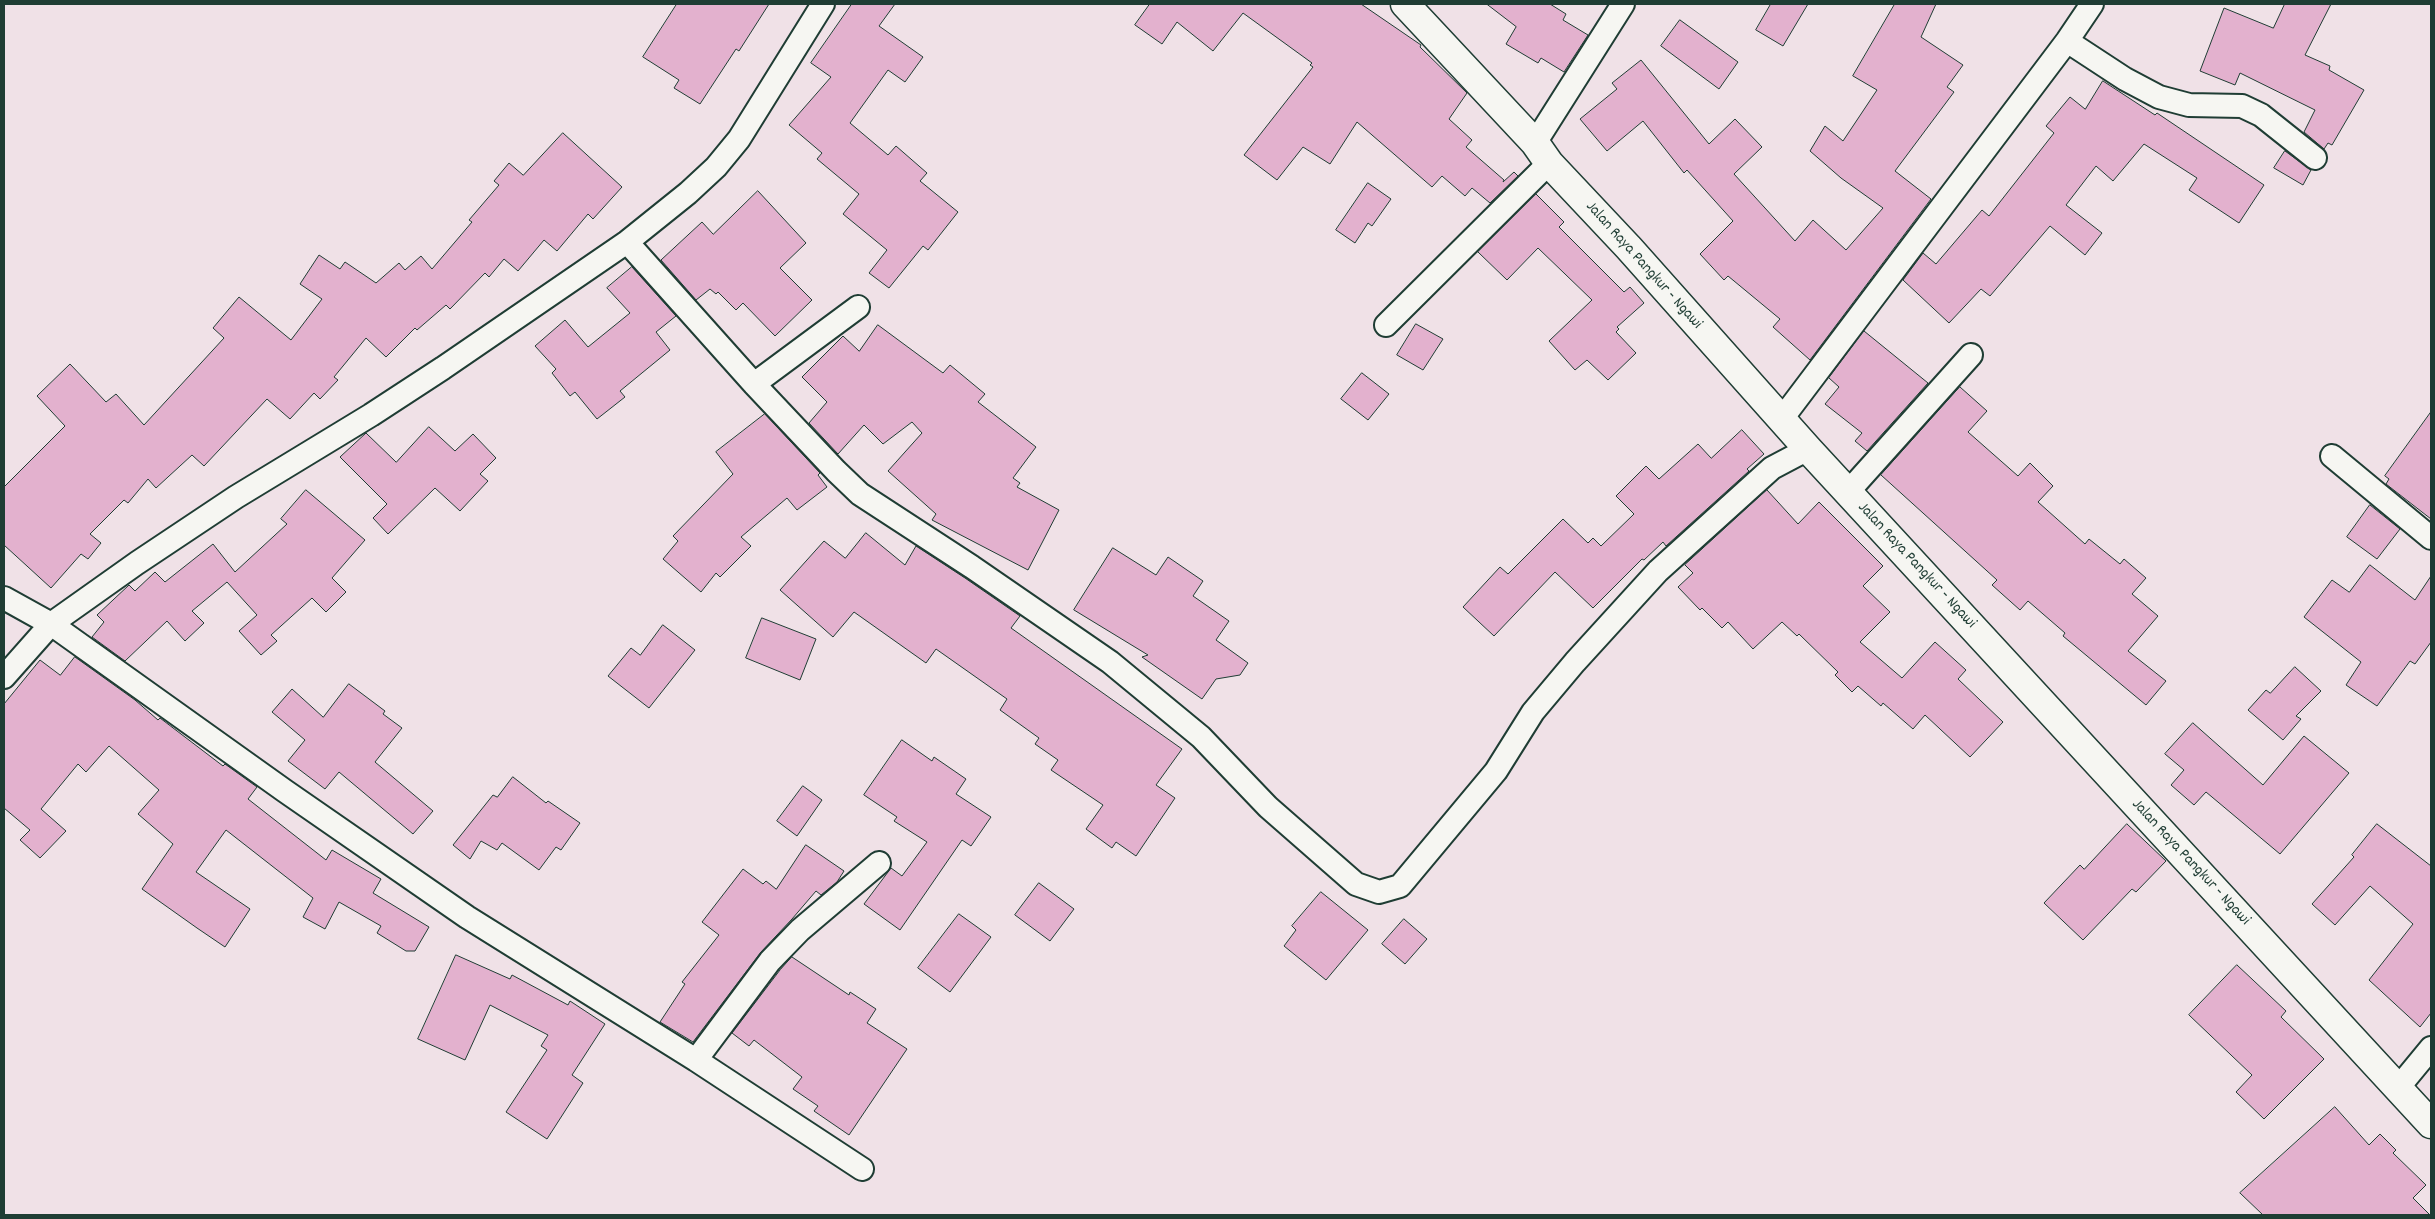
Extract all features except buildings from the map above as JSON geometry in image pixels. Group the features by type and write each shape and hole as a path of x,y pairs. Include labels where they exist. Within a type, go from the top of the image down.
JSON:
{"main road":[{"name":"Jalan Raya Pangkur - Ngawi","path":"1405,4 1629,248 1781,420 2431,1124"}],"street":[{"path":"4,677 52,624 236,497 371,415 628,242 688,193 716,167 739,139 823,4"},
{"path":"1386,325 1542,153 1623,4"},
{"path":"1781,420 2067,41 2092,4"},
{"path":"2067,41 2125,79 2159,97 2190,105 2242,106 2261,115 2315,158"},
{"path":"628,242 754,384 860,494 972,567 1110,662 1201,737 1268,807 1356,884 1379,892 1400,886 1496,771 1533,712 1575,662 1658,571 1772,468 1808,449"},
{"path":"754,384 858,307"},
{"path":"1848,492 1971,355"},
{"path":"2332,456 2431,538"},
{"path":"4,598 52,624 285,791 467,917 696,1060 862,1169"},
{"path":"696,1060 770,961 800,930 879,863"},
{"path":"2398,1088 2431,1048"}]}
